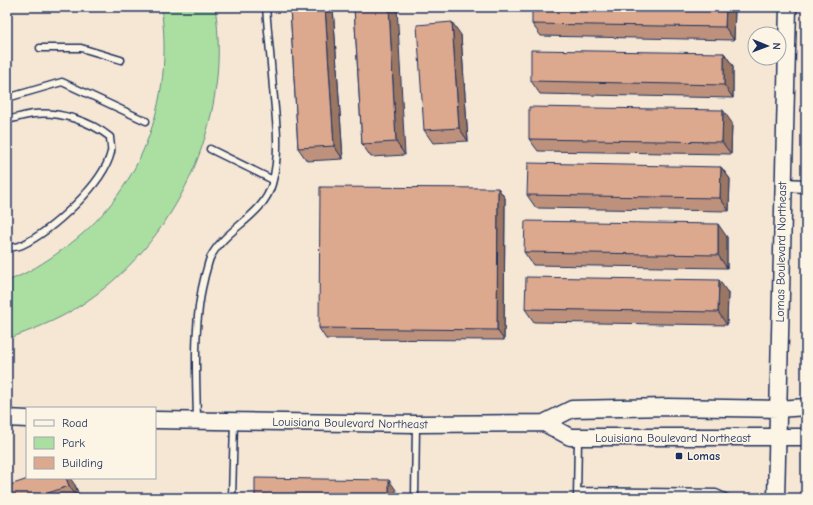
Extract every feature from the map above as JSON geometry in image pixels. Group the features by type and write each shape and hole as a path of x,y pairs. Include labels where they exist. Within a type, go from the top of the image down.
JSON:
{"main road":[{"name":"Lomas Boulevard Northeast","path":"776,498 782,185 788,7"},
{"name":"Louisiana Boulevard Northeast","path":"156,420 416,424 544,422 572,409 668,407 778,409 806,407"},
{"path":"7,418 26,419"},
{"name":"Louisiana Boulevard Northeast","path":"544,422 570,437 806,437"}],"street":[{"path":"782,185 806,186"}],"lane":[{"path":"197,421 196,358 199,310 202,286 210,258 225,238 259,208 272,186 276,162 278,137 266,7"},
{"path":"40,48 81,48 121,60"},
{"path":"7,98 62,82 146,120"},
{"path":"7,120 34,114 56,114 99,128 110,137 112,151 103,172 65,215 56,223 21,245 7,248"},
{"path":"210,149 273,180"},
{"path":"232,498 234,421"},
{"path":"415,498 416,424"},
{"path":"577,498 578,437"},
{"path":"577,491 605,495 716,493 727,498"}],"green space":[{"path":"161,7 215,7 218,50 215,94 205,136 190,177 169,215 143,250 113,281 78,307 61,317 7,339 7,281 29,271 49,259 90,227 113,202 132,173 146,143 157,110 163,77 164,42"}],"building":[{"path":"290,7 325,7 334,146 298,148"},
{"path":"354,7 389,7 396,142 362,144"},
{"path":"532,7 726,7 725,27 532,24"},
{"path":"452,22 459,128 424,130 417,25"},
{"path":"531,50 724,53 724,85 531,81"},
{"path":"529,107 723,110 722,142 529,139"},
{"path":"528,163 721,167 720,198 527,195"},
{"path":"320,187 498,188 497,330 319,328"},
{"path":"525,221 718,224 718,255 524,252"},
{"path":"526,277 719,280 718,312 525,309"},
{"path":"255,478 389,480 389,498 255,498"},
{"path":"28,479 66,479 69,486 48,493 49,498 7,498 7,486"}],"place":[{"name":"Lomas","path":"679,456"}]}
